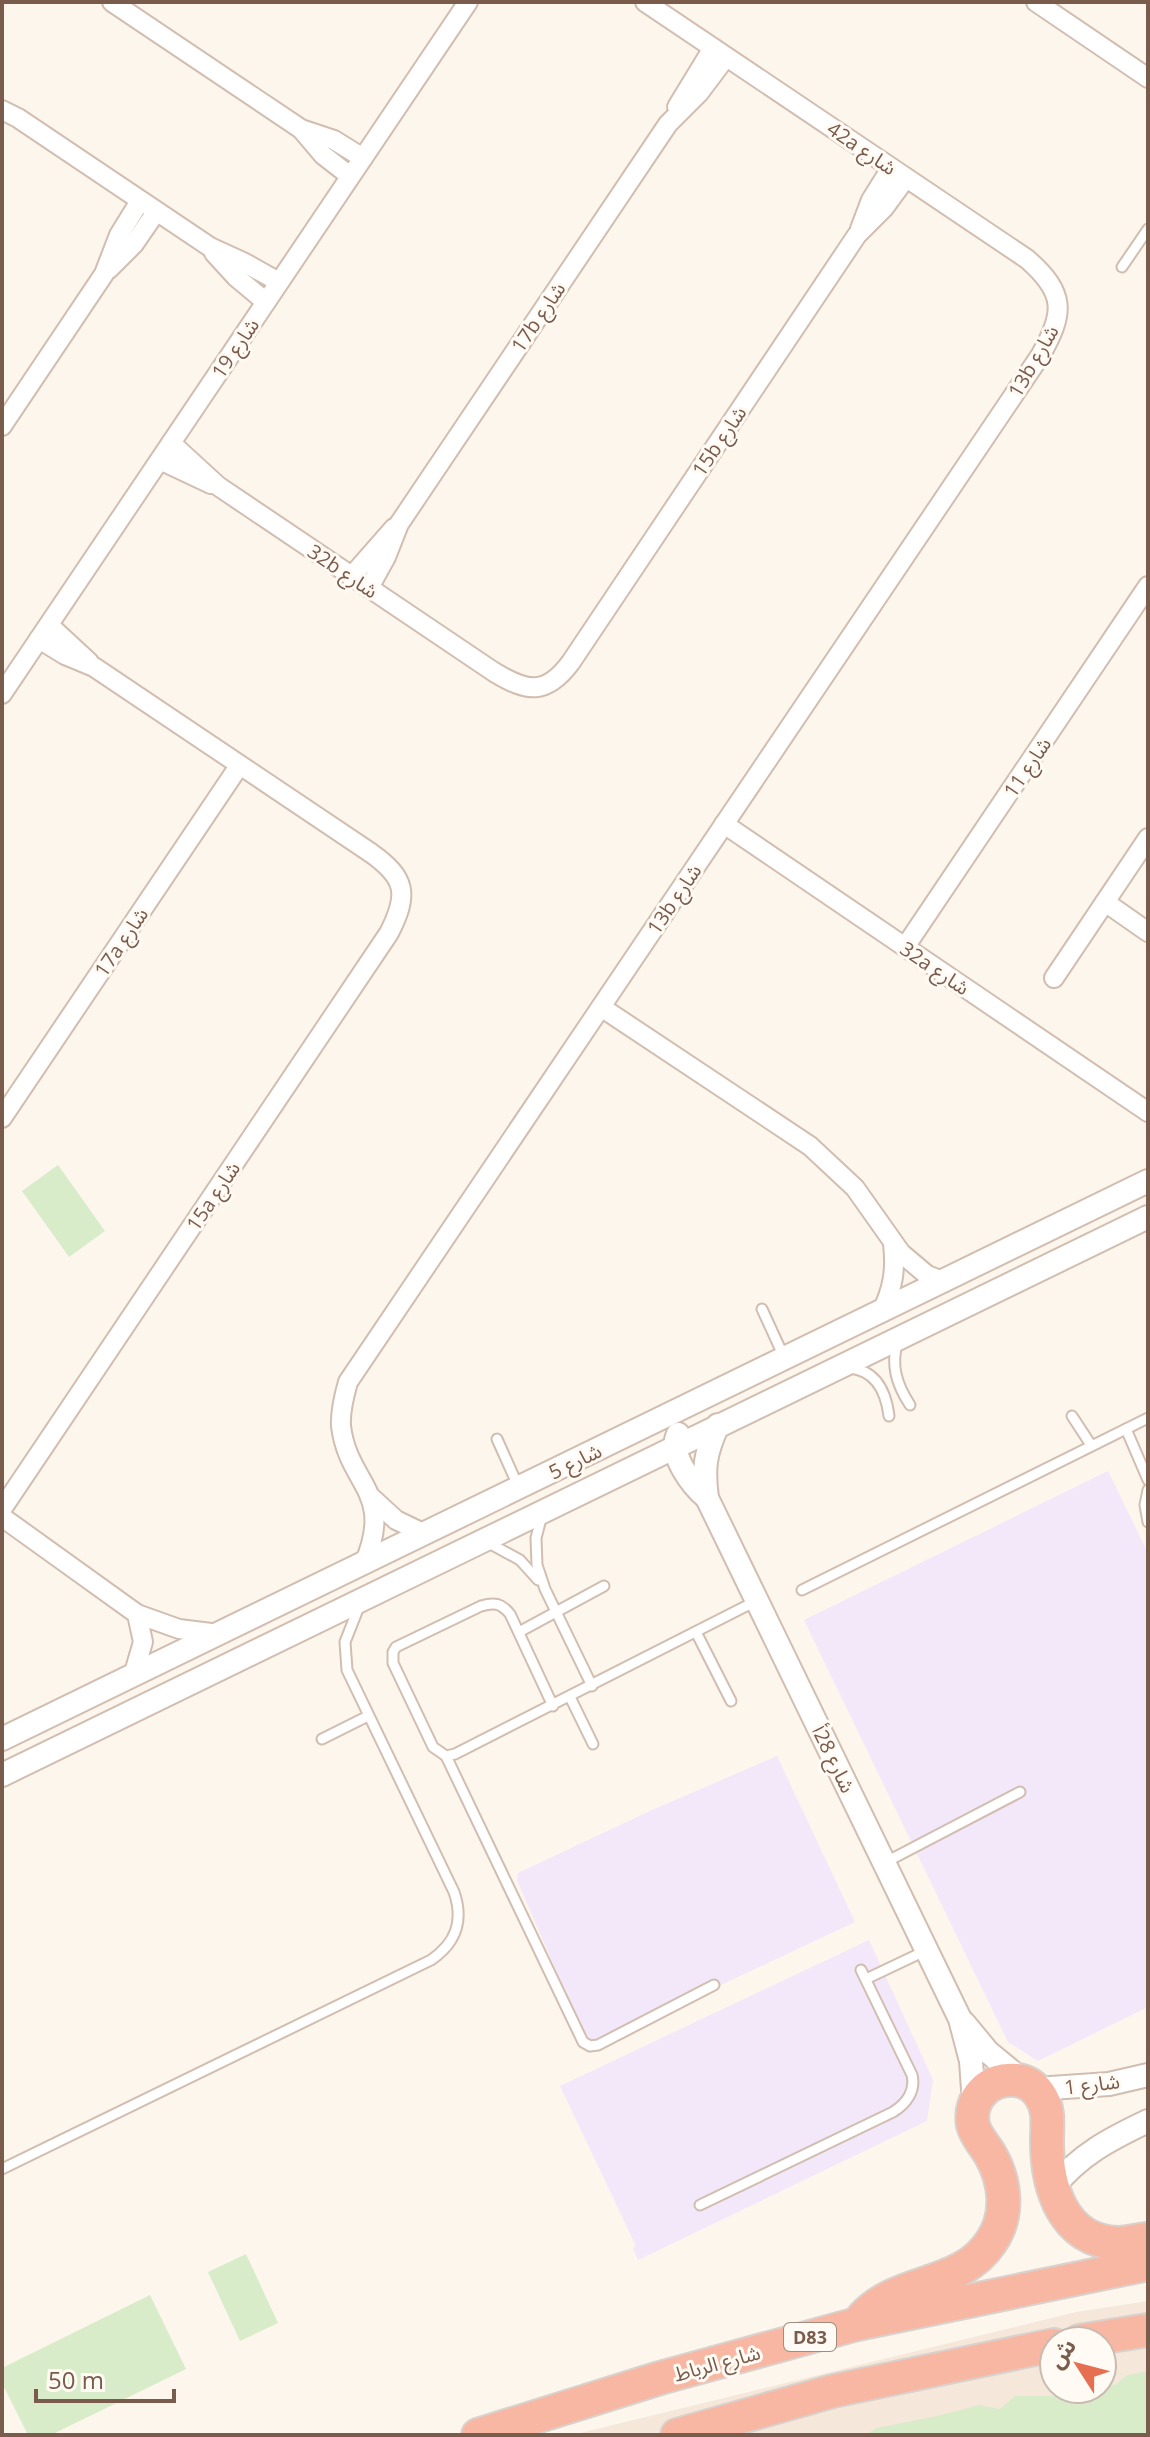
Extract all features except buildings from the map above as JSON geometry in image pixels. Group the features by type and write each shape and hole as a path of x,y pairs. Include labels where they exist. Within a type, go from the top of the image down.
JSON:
{"highway":[{"path":"857,2324 871,2309 893,2295 964,2268 978,2258 997,2232 1003,2212 1003,2192 990,2155 974,2128 974,2104 993,2083 1007,2079 1029,2084 1045,2102 1053,2188 1059,2206 1069,2221 1083,2233 1100,2241 1119,2243 1148,2239"},
{"name":"شارع الرباط","path":"478,2435 660,2378 857,2324 1148,2264"},
{"path":"1118,2335 1148,2330"},
{"path":"677,2435 833,2391 1038,2348"}],"street":[{"path":"112,2 301,129 334,140 363,158"},
{"name":"شارع 19","path":"2,694 468,2"},
{"name":"42a شارع","path":"645,2 1027,259 1053,286 1060,310"},
{"path":"1036,2 1148,78"},
{"name":"17b شارع","path":"369,588 399,524 668,124 689,85 719,52"},
{"path":"2,110 210,247 279,282"},
{"path":"301,129 323,155 350,176"},
{"name":"15b شارع","path":"523,688 551,684 571,662 857,235 871,200 899,173"},
{"path":"104,274 119,235 140,201"},
{"path":"2,426 104,274 134,244 156,212"},
{"path":"210,247 236,277 266,302"},
{"name":"13b شارع","path":"425,1534 396,1520 372,1498 346,1447 341,1426 342,1404 348,1382 1040,356 1056,326 1060,310"},
{"name":"32b شارع","path":"171,443 218,486 494,672 523,688"},
{"path":"160,460 218,486"},
{"path":"351,577 399,524"},
{"name":"شارع 11","path":"905,947 1148,586"},
{"path":"44,632 65,655 94,667 239,766"},
{"name":"15a شارع","path":"2,1509 389,933 401,910 403,893 397,875 371,853 239,766"},
{"name":"17a شارع","path":"2,1118 239,766"},
{"name":"32a شارع","path":"724,824 1147,1116"},
{"path":"1054,978 1148,838"},
{"path":"1105,902 1148,932"},
{"path":"601,1007 810,1146 855,1188 893,1244 913,1265 945,1282"},
{"path":"1022,1280 1042,1256 1147,1184"},
{"name":"شارع 5","path":"2,1739 1147,1184"},
{"name":"شارع 5","path":"2,1775 1148,1217"},
{"path":"881,1313 894,1277 893,1244"},
{"path":"674,1446 675,1439 685,1426 831,1351 844,1330"},
{"name":"شارع 28أ","path":"707,1498 704,1475 707,1449 718,1425"},
{"name":"شارع 28أ","path":"674,1446 689,1478 707,1498 758,1600 960,2019 971,2061 974,2104"},
{"name":"13b شارع","path":"364,1564 374,1532 372,1498"},
{"path":"2,1517 137,1614 179,1629 219,1634"},
{"path":"133,1676 143,1642 137,1614"},
{"name":"شارع 28أ","path":"960,2019 988,2052 1029,2084"},
{"name":"شارع 1","path":"1029,2084 1109,2084 1148,2075"},
{"path":"1053,2188 1092,2149 1148,2121"}],"lane":[{"path":"1122,267 1148,229"},
{"path":"762,1309 785,1359"},
{"path":"898,1340 894,1366 897,1380 910,1405"},
{"path":"842,1367 856,1368 880,1385 887,1399 889,1416"},
{"path":"1072,1416 1091,1445"},
{"path":"802,1590 1148,1418"},
{"path":"1126,1429 1148,1480"},
{"path":"497,1439 519,1488"},
{"path":"1148,1490 1145,1505 1148,1522"},
{"path":"543,1512 539,1525 537,1565 545,1589 592,1686"},
{"path":"484,1540 520,1560 545,1589"},
{"path":"519,1632 604,1586"},
{"path":"446,1756 553,1706 758,1600"},
{"path":"2,2169 431,1960 444,1951 454,1938 459,1923 459,1907 347,1670 344,1656 349,1628 361,1602"},
{"path":"553,1706 519,1632 504,1607 496,1603 396,1647 393,1652 393,1663 433,1747 446,1756 583,2042 590,2046 598,2045 714,1985"},
{"path":"696,1632 731,1701"},
{"path":"570,1697 593,1744"},
{"path":"322,1739 368,1716"},
{"path":"884,1863 1020,1792"},
{"path":"700,2205 893,2112 905,2103 913,2087 912,2075 863,1975 927,1950"}],"shaded area":[{"path":"1108,1471 1148,1553 1148,2007 1038,2061 1008,2042 804,1620"},
{"path":"777,1756 855,1922 589,2047 517,1880 518,1873"},
{"path":"869,1940 933,2080 927,2121 638,2260 633,2248 636,2246 560,2086"},
{"path":"1148,2301 1148,2435 572,2435 1076,2312"}],"green space":[{"path":"58,1165 105,1231 69,1257 22,1191"},
{"path":"246,2254 278,2323 240,2341 208,2272"},
{"path":"150,2295 186,2369 51,2435 28,2435 2,2383 2,2368"},
{"path":"1148,2371 1148,2435 867,2435 876,2428 979,2405 1000,2409 1015,2396 1038,2396 1038,2405 1118,2405 1118,2382 1127,2375"}]}
